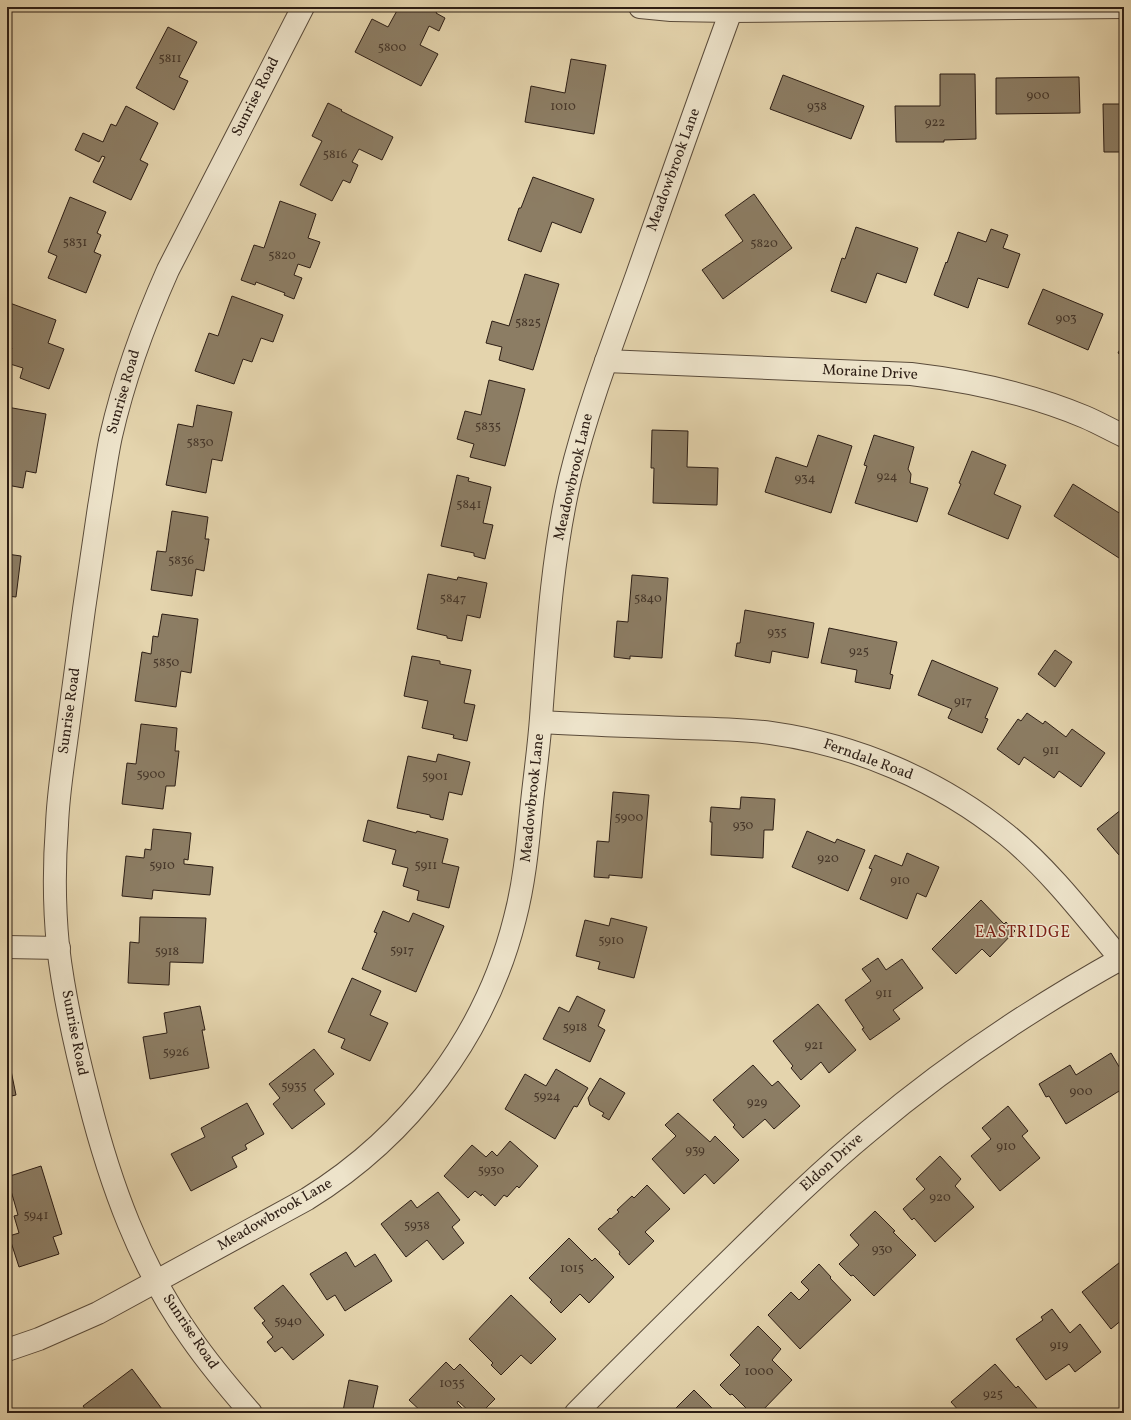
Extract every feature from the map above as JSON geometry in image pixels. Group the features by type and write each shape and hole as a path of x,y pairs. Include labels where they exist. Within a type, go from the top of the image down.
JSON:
{"street":[{"name":"Sunrise Road","path":"251,1413 190,1337 156,1281 133,1234 112,1182 95,1125 72,1029 58,948 56,859 57,824 60,789 104,473 120,402 140,335 168,270 303,7"},
{"path":"640,7 671,10 731,11 1124,7"},
{"name":"Meadowbrook Lane","path":"7,1350 38,1339 98,1313 307,1199 341,1176 402,1123 435,1084 463,1043 489,995 508,944 524,873 541,722 547,638 559,534 570,480 593,398 731,11"},
{"name":"Moraine Drive","path":"606,361 911,374 944,378 1027,396 1086,418 1124,436"},
{"name":"Ferndale Road","path":"541,722 770,733 824,743 874,759 917,778 964,803 1007,835 1046,872 1123,959"},
{"path":"7,947 58,948"},
{"name":"Eldon Drive","path":"576,1413 696,1292 794,1197 869,1130 990,1039 1032,1011 1123,959"}],"building":[{"path":"399,7 430,7 437,11 436,13 445,18 439,31 429,26 420,45 438,54 421,86 355,52 372,19 388,27"},
{"path":"168,27 197,42 179,77 188,81 174,110 136,88"},
{"path":"571,59 606,65 594,134 525,122 531,86 565,93"},
{"path":"940,74 975,74 976,139 944,140 944,142 896,142 895,106 940,106"},
{"path":"783,75 864,106 851,139 770,109"},
{"path":"1079,77 1080,113 996,114 996,78"},
{"path":"328,103 393,137 382,160 359,149 352,162 358,165 350,183 343,180 332,201 300,185 322,141 312,136"},
{"path":"1103,104 1124,104 1124,152 1104,152"},
{"path":"126,106 158,123 140,160 148,164 131,200 93,182 105,157 102,156 99,162 75,150 83,133 103,142 111,124 116,126"},
{"path":"533,177 594,199 581,233 552,222 541,252 508,240 519,208 521,208"},
{"path":"754,194 792,248 723,299 702,270 743,241 725,215"},
{"path":"70,197 106,212 97,233 101,235 94,252 101,255 86,293 48,278 57,256 48,252"},
{"path":"280,201 316,214 308,238 320,242 310,268 298,264 294,275 302,278 294,299 284,295 285,293 256,282 255,285 241,280 254,245 264,248"},
{"path":"856,227 918,248 906,283 877,273 866,303 831,291 842,258 845,259"},
{"path":"991,229 1008,235 1003,248 1020,254 1008,288 978,278 968,308 934,295 958,232 986,242"},
{"path":"525,274 559,284 533,370 499,360 502,347 486,343 492,321 509,326"},
{"path":"1043,289 1103,314 1088,350 1028,324"},
{"path":"232,296 283,315 273,342 261,338 252,362 243,359 234,384 195,371 209,333 218,336"},
{"path":"7,302 56,320 48,343 64,349 49,389 20,378 23,368 7,363 12,348 7,346"},
{"path":"1124,342 1124,357 1118,353"},
{"path":"489,380 525,389 505,466 470,457 474,444 457,439 465,411 481,415"},
{"path":"197,405 232,412 222,461 212,459 206,493 166,485 178,424 193,427"},
{"path":"7,407 46,414 36,473 26,471 23,488 7,485"},
{"path":"652,430 688,431 687,467 718,468 717,505 653,503 654,468 651,468"},
{"path":"818,435 852,446 831,513 765,492 776,457 807,467"},
{"path":"874,435 914,447 908,469 911,474 910,483 928,488 917,522 855,503 867,466 864,465"},
{"path":"972,451 1006,465 994,494 1021,506 1008,539 948,514 961,484 959,483"},
{"path":"457,475 469,478 468,481 491,487 483,523 493,525 485,559 474,556 474,553 441,546"},
{"path":"1073,484 1124,516 1124,550 1119,558 1054,516"},
{"path":"172,511 208,517 205,539 209,539 204,571 196,569 192,596 151,590 157,551 166,552"},
{"path":"7,554 21,556 16,597 7,596"},
{"path":"428,574 457,580 458,577 487,583 480,618 467,615 462,641 417,629"},
{"path":"632,575 668,578 662,658 630,656 630,659 614,657 617,621 628,622"},
{"path":"745,610 814,623 808,658 772,651 770,663 735,656 737,643 740,643"},
{"path":"162,614 198,619 191,673 181,671 176,707 135,701 142,652 151,654 153,636 158,637"},
{"path":"829,628 897,642 890,674 893,675 890,689 855,682 857,670 821,663"},
{"path":"1055,650 1072,662 1055,687 1038,674"},
{"path":"412,656 440,661 440,664 471,670 464,703 475,705 467,741 453,738 454,735 422,728 428,701 404,696"},
{"path":"932,660 998,688 985,718 988,719 982,733 948,718 952,709 918,695"},
{"path":"1027,713 1043,724 1045,721 1066,737 1072,729 1105,753 1081,787 1059,771 1054,778 1024,757 1019,765 997,749 1018,719 1021,721"},
{"path":"141,724 177,728 175,751 179,751 175,786 166,786 163,809 122,804 127,763 136,764"},
{"path":"438,754 470,762 462,795 449,792 443,820 430,817 430,815 397,808 408,756 436,762"},
{"path":"613,792 649,795 642,878 609,875 609,878 594,877 597,841 609,842"},
{"path":"741,797 775,799 773,830 764,830 763,858 711,855 711,807 740,809"},
{"path":"1122,809 1124,811 1124,850 1119,855 1097,829"},
{"path":"368,820 416,833 417,831 448,839 442,863 459,867 449,908 417,900 419,891 403,886 408,868 392,864 396,850 363,841"},
{"path":"153,829 191,833 188,860 184,859 184,864 213,867 210,895 153,890 152,899 122,896 126,856 144,858 145,849 151,850"},
{"path":"807,831 835,843 837,839 865,850 848,891 792,867"},
{"path":"907,853 939,867 926,897 917,893 907,919 860,899 872,869 869,868 875,855 902,866"},
{"path":"981,900 1004,924 1006,922 1015,931 990,957 982,949 956,974 932,949"},
{"path":"383,911 409,922 413,913 444,926 416,992 362,969 377,933 374,932"},
{"path":"140,917 206,918 203,963 170,962 169,985 128,983 130,942 139,943"},
{"path":"611,918 647,927 634,978 598,969 600,962 576,956 585,920 609,926"},
{"path":"878,958 886,970 902,959 923,988 893,1010 900,1019 870,1040 862,1029 864,1028 845,1000 871,981 862,969"},
{"path":"352,978 381,991 370,1015 388,1023 370,1061 341,1048 345,1039 328,1032"},
{"path":"577,996 605,1010 598,1026 605,1030 590,1062 543,1039 559,1007 569,1012"},
{"path":"818,1004 856,1050 829,1073 821,1062 801,1080 791,1068 793,1066 773,1041"},
{"path":"200,1006 205,1030 202,1030 209,1068 150,1079 143,1037 167,1033 164,1013"},
{"path":"314,1049 334,1074 314,1090 325,1104 292,1129 273,1104 280,1098 269,1084"},
{"path":"7,1051 16,1095 7,1097"},
{"path":"1111,1053 1124,1075 1124,1088 1066,1124 1049,1096 1046,1097 1039,1084 1070,1065 1076,1075"},
{"path":"753,1065 772,1086 778,1081 800,1106 774,1129 765,1119 743,1138 733,1127 735,1125 713,1100"},
{"path":"556,1069 588,1088 577,1107 574,1106 555,1139 505,1109 525,1074 546,1086"},
{"path":"600,1078 625,1093 609,1120 602,1116 604,1113 590,1105 588,1098"},
{"path":"247,1103 264,1134 245,1145 247,1149 232,1157 237,1167 191,1191 171,1154 205,1137 201,1128"},
{"path":"1008,1106 1028,1131 1022,1136 1040,1158 1000,1191 971,1156 991,1139 982,1128"},
{"path":"678,1113 710,1142 715,1136 739,1160 714,1184 705,1174 684,1194 652,1159 676,1136 665,1125"},
{"path":"510,1141 538,1166 519,1188 517,1186 507,1197 504,1195 495,1206 482,1194 481,1196 475,1191 468,1198 444,1176 472,1145 486,1157 492,1151 497,1156"},
{"path":"940,1156 961,1179 955,1186 974,1207 935,1242 914,1218 912,1220 903,1209 925,1189 916,1179"},
{"path":"41,1166 62,1234 53,1237 59,1254 19,1267 9,1236 19,1233 14,1216 18,1215 7,1177"},
{"path":"647,1185 670,1209 645,1232 654,1241 629,1265 619,1254 620,1252 598,1229 619,1212 617,1210 632,1196 634,1198"},
{"path":"438,1192 460,1220 452,1227 464,1243 443,1260 427,1240 406,1257 381,1224 411,1200 417,1208"},
{"path":"875,1211 916,1255 874,1296 853,1275 851,1276 839,1264 859,1245 850,1235"},
{"path":"569,1238 592,1261 595,1258 614,1277 589,1303 580,1294 561,1313 550,1302 552,1300 529,1278"},
{"path":"346,1252 355,1267 375,1254 392,1281 345,1311 335,1295 327,1300 310,1274"},
{"path":"1124,1259 1124,1318 1111,1329 1082,1292"},
{"path":"819,1264 851,1300 800,1349 768,1315 791,1292 799,1300 809,1290 801,1282"},
{"path":"283,1285 324,1335 293,1360 282,1347 275,1352 267,1342 273,1337 262,1323 265,1321 254,1308"},
{"path":"511,1295 556,1339 531,1364 521,1355 501,1375 491,1365 493,1363 469,1339"},
{"path":"1052,1309 1070,1333 1080,1324 1101,1352 1075,1372 1069,1364 1046,1380 1016,1339 1043,1320 1041,1317"},
{"path":"758,1326 781,1349 772,1360 792,1380 760,1413 751,1413 732,1394 730,1395 720,1385 740,1365 730,1355"},
{"path":"446,1362 454,1370 460,1364 495,1399 481,1413 471,1413 458,1401 457,1403 465,1411 463,1413 423,1413 409,1400"},
{"path":"995,1364 1016,1388 1018,1386 1037,1408 1032,1413 961,1413 951,1402"},
{"path":"132,1369 165,1413 88,1413 83,1406"},
{"path":"349,1380 378,1386 372,1413 343,1411"},
{"path":"694,1390 717,1413 671,1413"}],"district":[{"name":"EASTRIDGE","path":"1023,933"}]}
